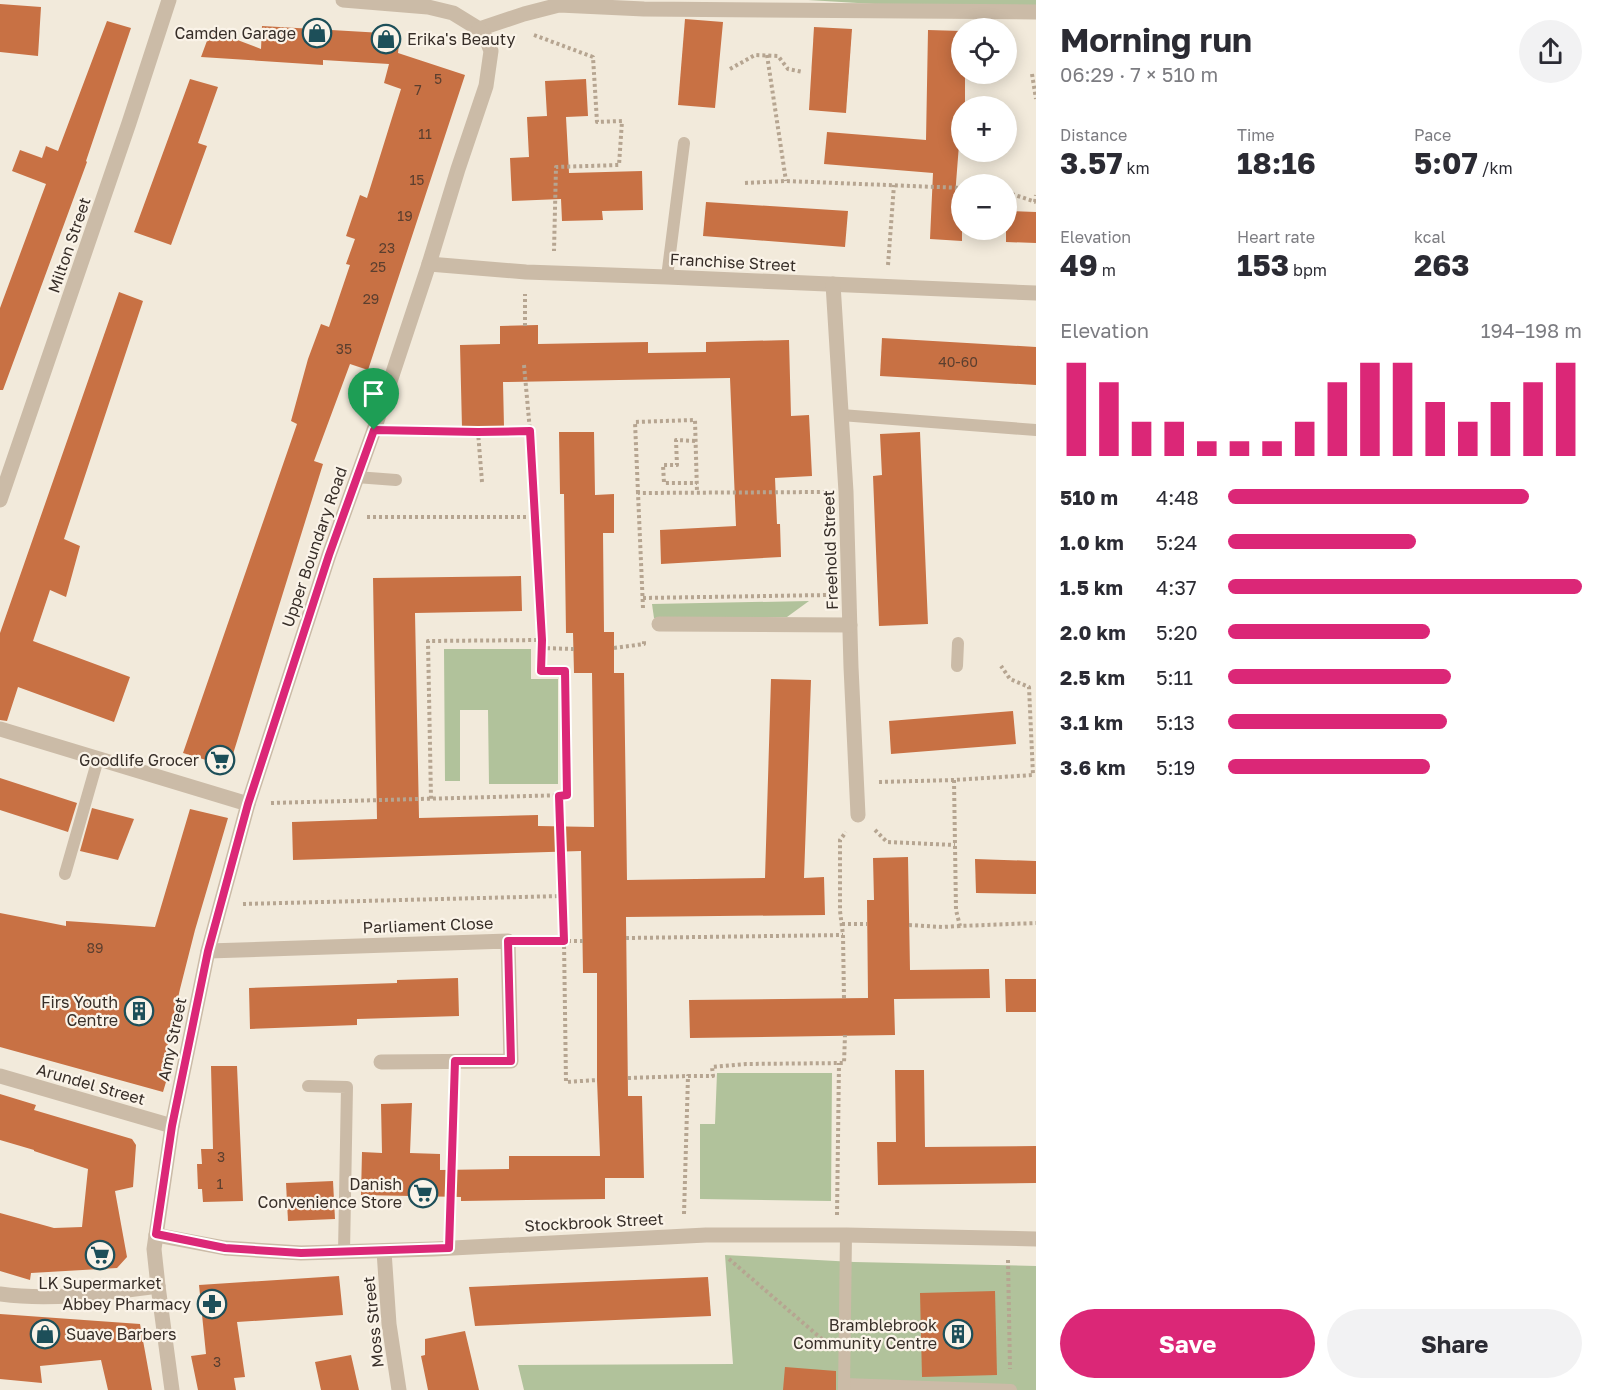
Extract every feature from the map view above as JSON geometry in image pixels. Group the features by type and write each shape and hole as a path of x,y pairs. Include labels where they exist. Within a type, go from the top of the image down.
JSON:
{"street":[{"name":"Milton Street","path":"0,500 169,0"},
{"path":"343,0 394,2 428,7 453,13 479,29 559,5 644,9 1036,12"},
{"name":"Upper Boundary Road","path":"248,804 342,518 374,430 486,86 491,51 486,38 479,29"},
{"name":"Franchise Street","path":"429,264 554,274 1036,293"},
{"name":"Freehold Street","path":"833,284 846,492 858,815"},
{"path":"658,624 850,625"},
{"path":"0,729 248,804"},
{"name":"Amy Street","path":"172,1390 154,1249 172,1126 208,951 248,804"},
{"name":"Parliament Close","path":"208,951 508,941 511,1061 381,1062"},
{"name":"Arundel Street","path":"0,1076 172,1126"},
{"name":"Stockbrook Street","path":"156,1234 225,1248 301,1253 706,1235 1036,1239"},
{"name":"Moss Street","path":"384,1251 389,1324 399,1390"},
{"path":"0,1294 22,1297 87,1296 158,1286"}],"lane":[{"path":"668,277 684,143"},
{"path":"841,415 1036,430"},
{"path":"356,477 396,480"},
{"path":"957,666 958,643"},
{"path":"65,874 98,759"},
{"path":"308,1086 348,1087 344,1252"},
{"path":"841,1235 844,1387 1011,1390"}],"path":[{"path":"500,22 593,57 597,122 622,121 619,165 556,167 554,274"},
{"path":"730,69 754,55 767,55 778,56 788,69 803,72"},
{"path":"767,55 786,181"},
{"path":"1032,74 1036,99"},
{"path":"745,183 786,181 951,188"},
{"path":"889,263 894,185"},
{"path":"1017,196 1036,202 1036,195"},
{"path":"525,272 525,326"},
{"path":"248,804 567,795 565,671 541,671 542,640 524,365"},
{"path":"644,618 635,422 695,420 697,492"},
{"path":"374,430 530,431"},
{"path":"478,432 482,482"},
{"path":"695,441 676,440 677,465 663,465 663,483 697,483"},
{"path":"638,493 846,492"},
{"path":"342,518 535,517"},
{"path":"643,598 849,595"},
{"path":"614,648 644,644 644,636"},
{"path":"431,799 428,641 542,640"},
{"path":"541,648 574,649"},
{"path":"857,782 954,780 1033,775 1029,687 1010,679 1001,666"},
{"path":"954,780 956,910 960,926"},
{"path":"559,796 566,1082 597,1080"},
{"path":"844,998 840,840 858,815 887,842 955,845"},
{"path":"222,905 561,896"},
{"path":"909,925 942,927 1036,923"},
{"path":"842,924 867,924"},
{"path":"626,938 843,935"},
{"path":"508,941 583,941"},
{"path":"628,1078 713,1076 712,1067 746,1064 844,1063 845,1035"},
{"path":"449,1248 455,1061"},
{"path":"839,1063 841,1235"},
{"path":"683,1236 688,1076"},
{"path":"706,1235 715,1246 844,1358"},
{"path":"1007,1238 1011,1390"}],"green space":[{"path":"808,0 1036,0 1036,6 891,5"},
{"path":"809,601 787,617 654,618 652,604"},
{"path":"444,649 531,649 531,679 558,679 558,784 489,784 488,710 460,710 460,781 445,781"},
{"path":"717,1073 832,1073 831,1201 700,1199 700,1124 715,1124"},
{"path":"725,1255 854,1262 1036,1266 1036,1390 524,1390 518,1365 733,1364"}],"building":[{"path":"0,4 41,7 38,56 0,52"},
{"path":"685,19 723,22 715,108 678,105"},
{"path":"107,21 131,28 87,162 3,390 0,390 0,308 46,184 12,171 20,150 42,158 46,146 58,151"},
{"path":"262,26 400,34 398,53 465,75 368,370 350,364 314,461 323,464 229,767 183,753 297,424 291,421 308,359 321,324 329,327 350,265 346,264 355,239 346,236 360,195 367,198 401,89 384,83 389,64 323,60 323,65 201,57 211,30 261,49"},
{"path":"814,27 852,29 846,113 809,110"},
{"path":"928,30 951,31 951,84 965,84 965,96 951,96 951,162 958,162 957,174 951,174 951,240 962,241 930,239 933,173 824,164 827,132 926,140"},
{"path":"190,79 218,87 198,143 207,146 171,245 134,232"},
{"path":"586,79 588,116 566,117 569,173 642,171 643,210 602,211 603,220 562,221 561,199 512,201 510,158 529,157 527,117 547,116 545,81"},
{"path":"706,202 848,211 845,247 703,236"},
{"path":"1017,211 1036,212 1036,243 1006,242 1006,240 1017,240"},
{"path":"119,292 143,301 64,539 80,546 66,597 50,590 33,641 130,677 114,722 18,687 7,721 0,720 0,633"},
{"path":"538,325 538,344 648,342 648,353 706,352 706,342 789,340 791,416 809,415 812,476 775,478 781,557 661,564 660,530 736,526 730,378 503,382 504,427 462,428 460,345 500,344 500,326"},
{"path":"882,338 1036,347 1036,385 880,376"},
{"path":"559,432 594,432 595,495 614,494 614,533 603,533 604,632 614,632 614,673 624,673 627,880 765,878 771,679 811,680 804,878 824,877 825,915 626,917 628,1096 642,1096 644,1178 605,1178 605,1199 461,1201 461,1197 361,1195 362,1152 382,1153 381,1104 412,1103 410,1153 440,1154 440,1170 509,1169 509,1156 600,1156 597,973 583,973 581,851 293,860 292,822 377,819 373,578 521,576 522,611 415,613 419,818 538,815 538,826 594,827 592,673 574,673 573,633 566,633 564,494 560,494"},
{"path":"920,432 928,624 879,626 873,476 882,475 880,434"},
{"path":"1013,711 1016,744 891,754 889,721"},
{"path":"0,778 77,803 68,832 0,810"},
{"path":"92,808 134,819 118,860 80,851"},
{"path":"190,809 228,818 180,989 166,1052 174,1055 163,1092 0,1047 0,913 66,926 66,921 155,927"},
{"path":"908,857 910,970 989,969 990,998 894,999 895,1035 690,1038 689,1000 868,998 867,900 874,900 873,858"},
{"path":"975,859 1036,861 1036,894 976,893"},
{"path":"458,978 459,1016 357,1019 357,1025 250,1029 249,988 397,983 397,980"},
{"path":"1005,979 1036,979 1036,1012 1006,1012"},
{"path":"211,1066 237,1066 243,1201 203,1202 202,1189 198,1189 197,1164 202,1164 201,1149 213,1149"},
{"path":"895,1070 924,1070 925,1147 1036,1146 1036,1183 878,1185 877,1142 896,1142"},
{"path":"0,1094 36,1105 34,1110 132,1139 136,1145 133,1187 115,1191 127,1257 117,1268 31,1273 30,1280 0,1271 0,1213 54,1228 82,1227 88,1169 0,1140"},
{"path":"333,1181 335,1219 288,1221 286,1183"},
{"path":"339,1276 343,1315 237,1322 245,1377 234,1378 236,1390 198,1390 191,1356 206,1354 199,1285"},
{"path":"708,1277 711,1316 475,1326 469,1287"},
{"name":"Bramblebrook Community Centre","path":"995,1291 997,1375 922,1377 920,1293"},
{"path":"0,1314 140,1324 152,1390 108,1390 101,1360 40,1366 42,1383 0,1379"},
{"path":"465,1331 479,1390 428,1390 421,1356 425,1355 425,1339"},
{"path":"351,1355 359,1390 321,1390 315,1362"},
{"path":"785,1367 836,1371 836,1390 783,1390"}],"place":[{"name":"Camden Garage","path":"317,33"},
{"name":"Erika's Beauty","path":"386,39"},
{"name":"Goodlife Grocer","path":"220,760"},
{"name":"Firs Youth Centre","path":"139,1011"},
{"name":"Danish Convenience Store","path":"423,1193"},
{"name":"LK Supermarket","path":"100,1255"},
{"name":"Abbey Pharmacy","path":"212,1304"},
{"name":"Suave Barbers","path":"45,1334"},
{"name":"Bramblebrook Community Centre","path":"958,1334"}],"route":[{"path":"374,430 530,431 542,640 541,671 565,671 567,795 559,796 564,941 508,941 511,1061 455,1061 449,1248 301,1253 225,1248 156,1234 172,1126 208,951 248,804 329,555 374,430"}]}
